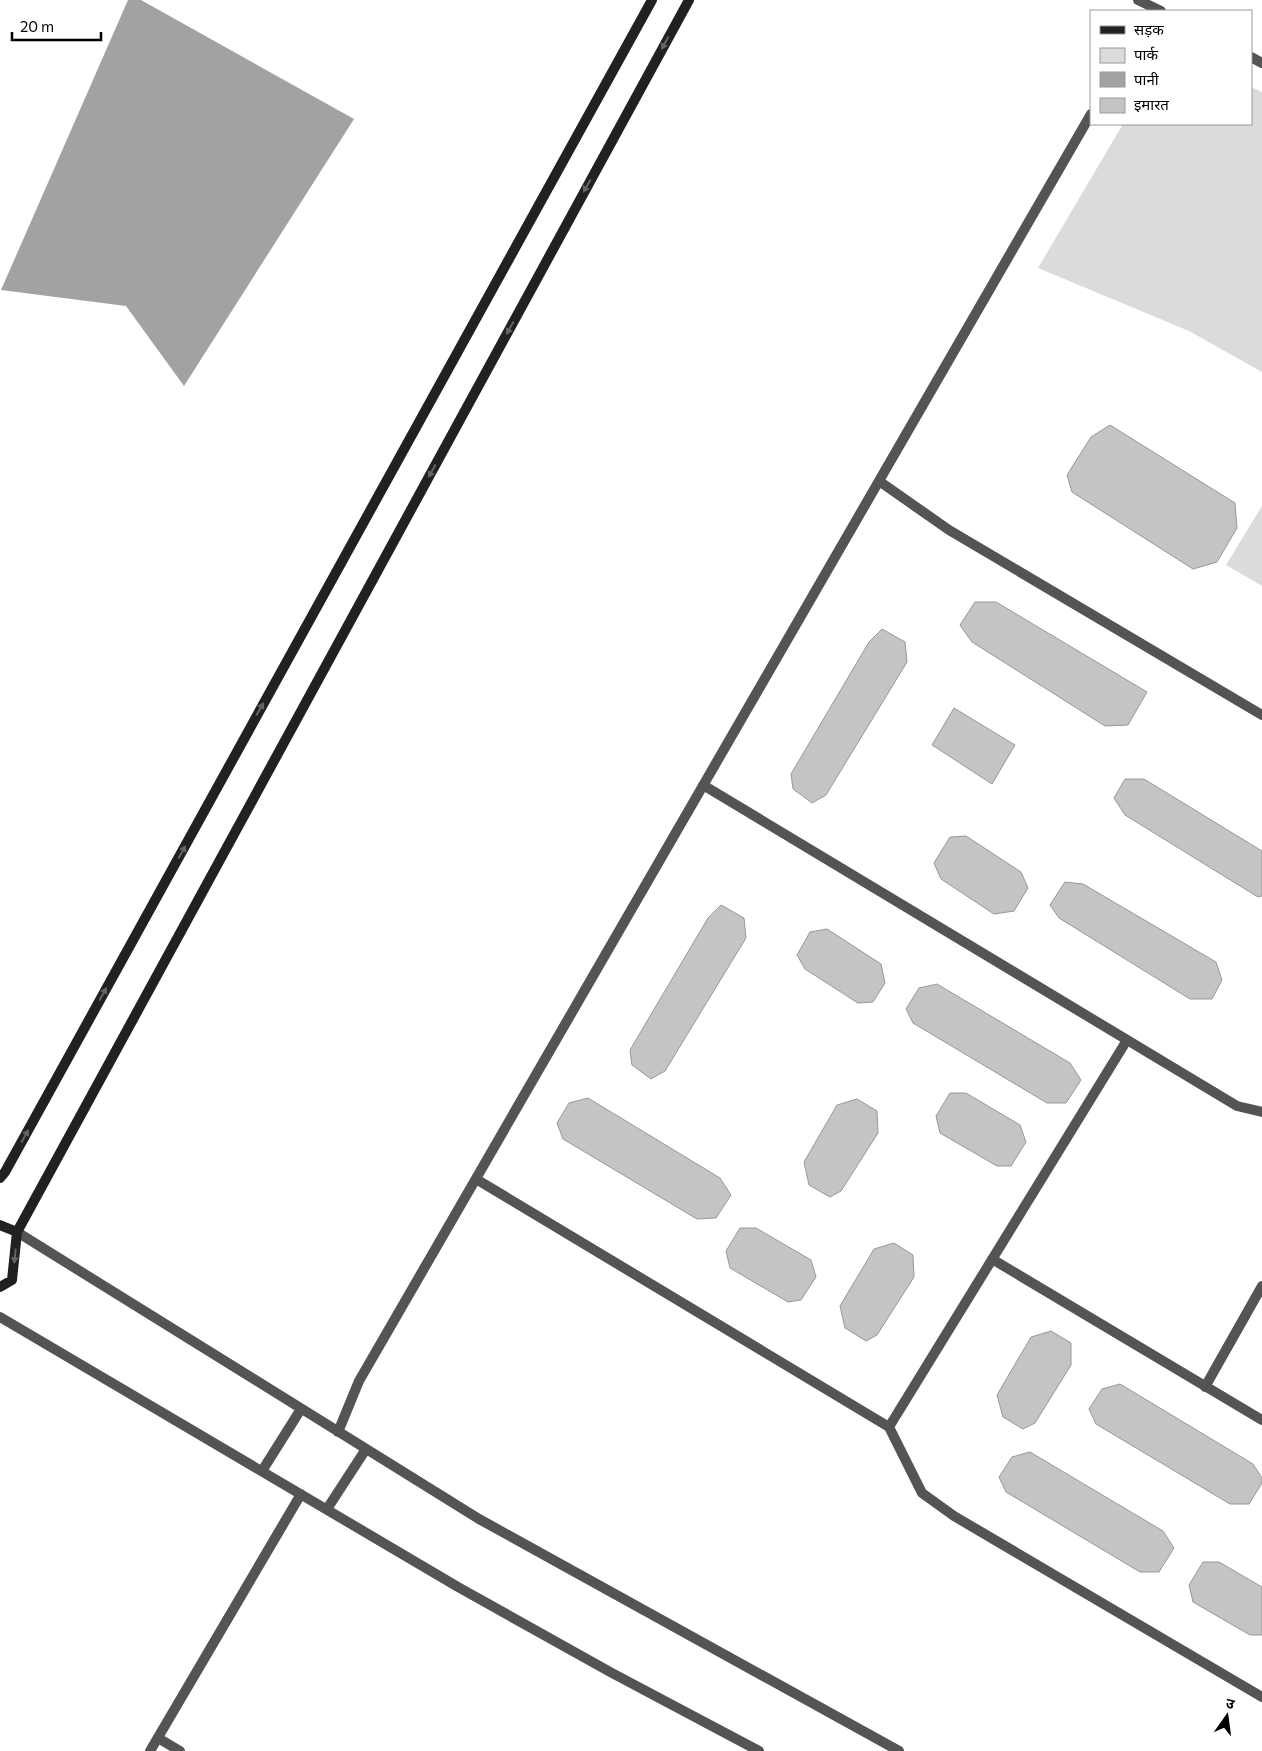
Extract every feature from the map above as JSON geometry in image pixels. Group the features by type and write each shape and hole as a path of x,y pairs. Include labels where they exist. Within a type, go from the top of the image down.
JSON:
{"street":[{"path":"0,1178 652,0"},
{"path":"0,1287 12,1280 17,1232 689,0"},
{"path":"1138,0 1154,10"},
{"path":"338,1432 359,1381 1090,116"},
{"path":"879,481 949,530 1262,715"},
{"path":"703,785 1237,1106 1262,1112"},
{"path":"889,1427 1127,1040"},
{"path":"476,1179 889,1427 922,1493 954,1516 1262,1697"},
{"path":"0,1224 17,1232 479,1519 899,1751"},
{"path":"992,1259 1262,1420"},
{"path":"1205,1386 1262,1286"},
{"path":"0,1317 458,1587 594,1664 759,1751"},
{"path":"262,1472 301,1409"},
{"path":"326,1510 366,1450"},
{"path":"150,1751 301,1494"},
{"path":"158,1738 180,1751"}],"green space":[{"path":"1252,87 1262,92 1262,372 1189,331 1038,268 1122,125 1252,125"},
{"path":"1262,506 1262,586 1226,565"}],"water":[{"path":"128,0 141,0 354,119 184,386 126,306 1,290"}],"building":[{"path":"1110,425 1235,503 1237,528 1217,562 1193,569 1072,492 1067,475 1091,437"},
{"path":"975,602 996,602 1147,692 1128,725 1105,726 972,642 960,625"},
{"path":"882,629 905,642 907,662 826,795 812,803 793,789 791,774 869,642"},
{"path":"954,708 1015,745 992,784 932,745"},
{"path":"1125,779 1144,779 1262,851 1262,896 1258,897 1125,815 1114,798"},
{"path":"966,836 1021,872 1028,888 1014,911 994,914 941,879 934,863 950,837"},
{"path":"1065,882 1083,884 1216,962 1222,980 1212,999 1190,999 1059,918 1050,905"},
{"path":"721,905 744,918 746,938 665,1071 651,1079 632,1065 630,1050 708,918"},
{"path":"827,929 881,964 885,983 873,1002 858,1003 805,969 797,955 810,932"},
{"path":"937,984 1070,1063 1081,1080 1066,1103 1047,1103 913,1023 906,1009 919,988"},
{"path":"950,1093 966,1093 1020,1125 1026,1142 1011,1166 997,1166 940,1133 936,1116"},
{"path":"588,1098 720,1178 731,1195 716,1218 697,1219 563,1139 557,1123 569,1103"},
{"path":"857,1099 877,1111 878,1133 841,1191 830,1197 809,1185 804,1162 837,1105"},
{"path":"740,1228 756,1228 811,1260 816,1277 801,1300 788,1302 730,1268 726,1251"},
{"path":"894,1243 913,1255 914,1277 877,1335 866,1341 845,1328 840,1306 874,1249"},
{"path":"1051,1331 1071,1343 1071,1365 1035,1423 1023,1429 1003,1417 997,1395 1031,1337"},
{"path":"1120,1384 1253,1464 1262,1478 1262,1483 1249,1504 1230,1504 1096,1424 1089,1409 1102,1389"},
{"path":"1030,1452 1163,1531 1174,1548 1159,1572 1140,1572 1006,1492 999,1477 1012,1457"},
{"path":"1203,1562 1219,1562 1262,1587 1262,1635 1250,1635 1193,1602 1189,1585"}]}
